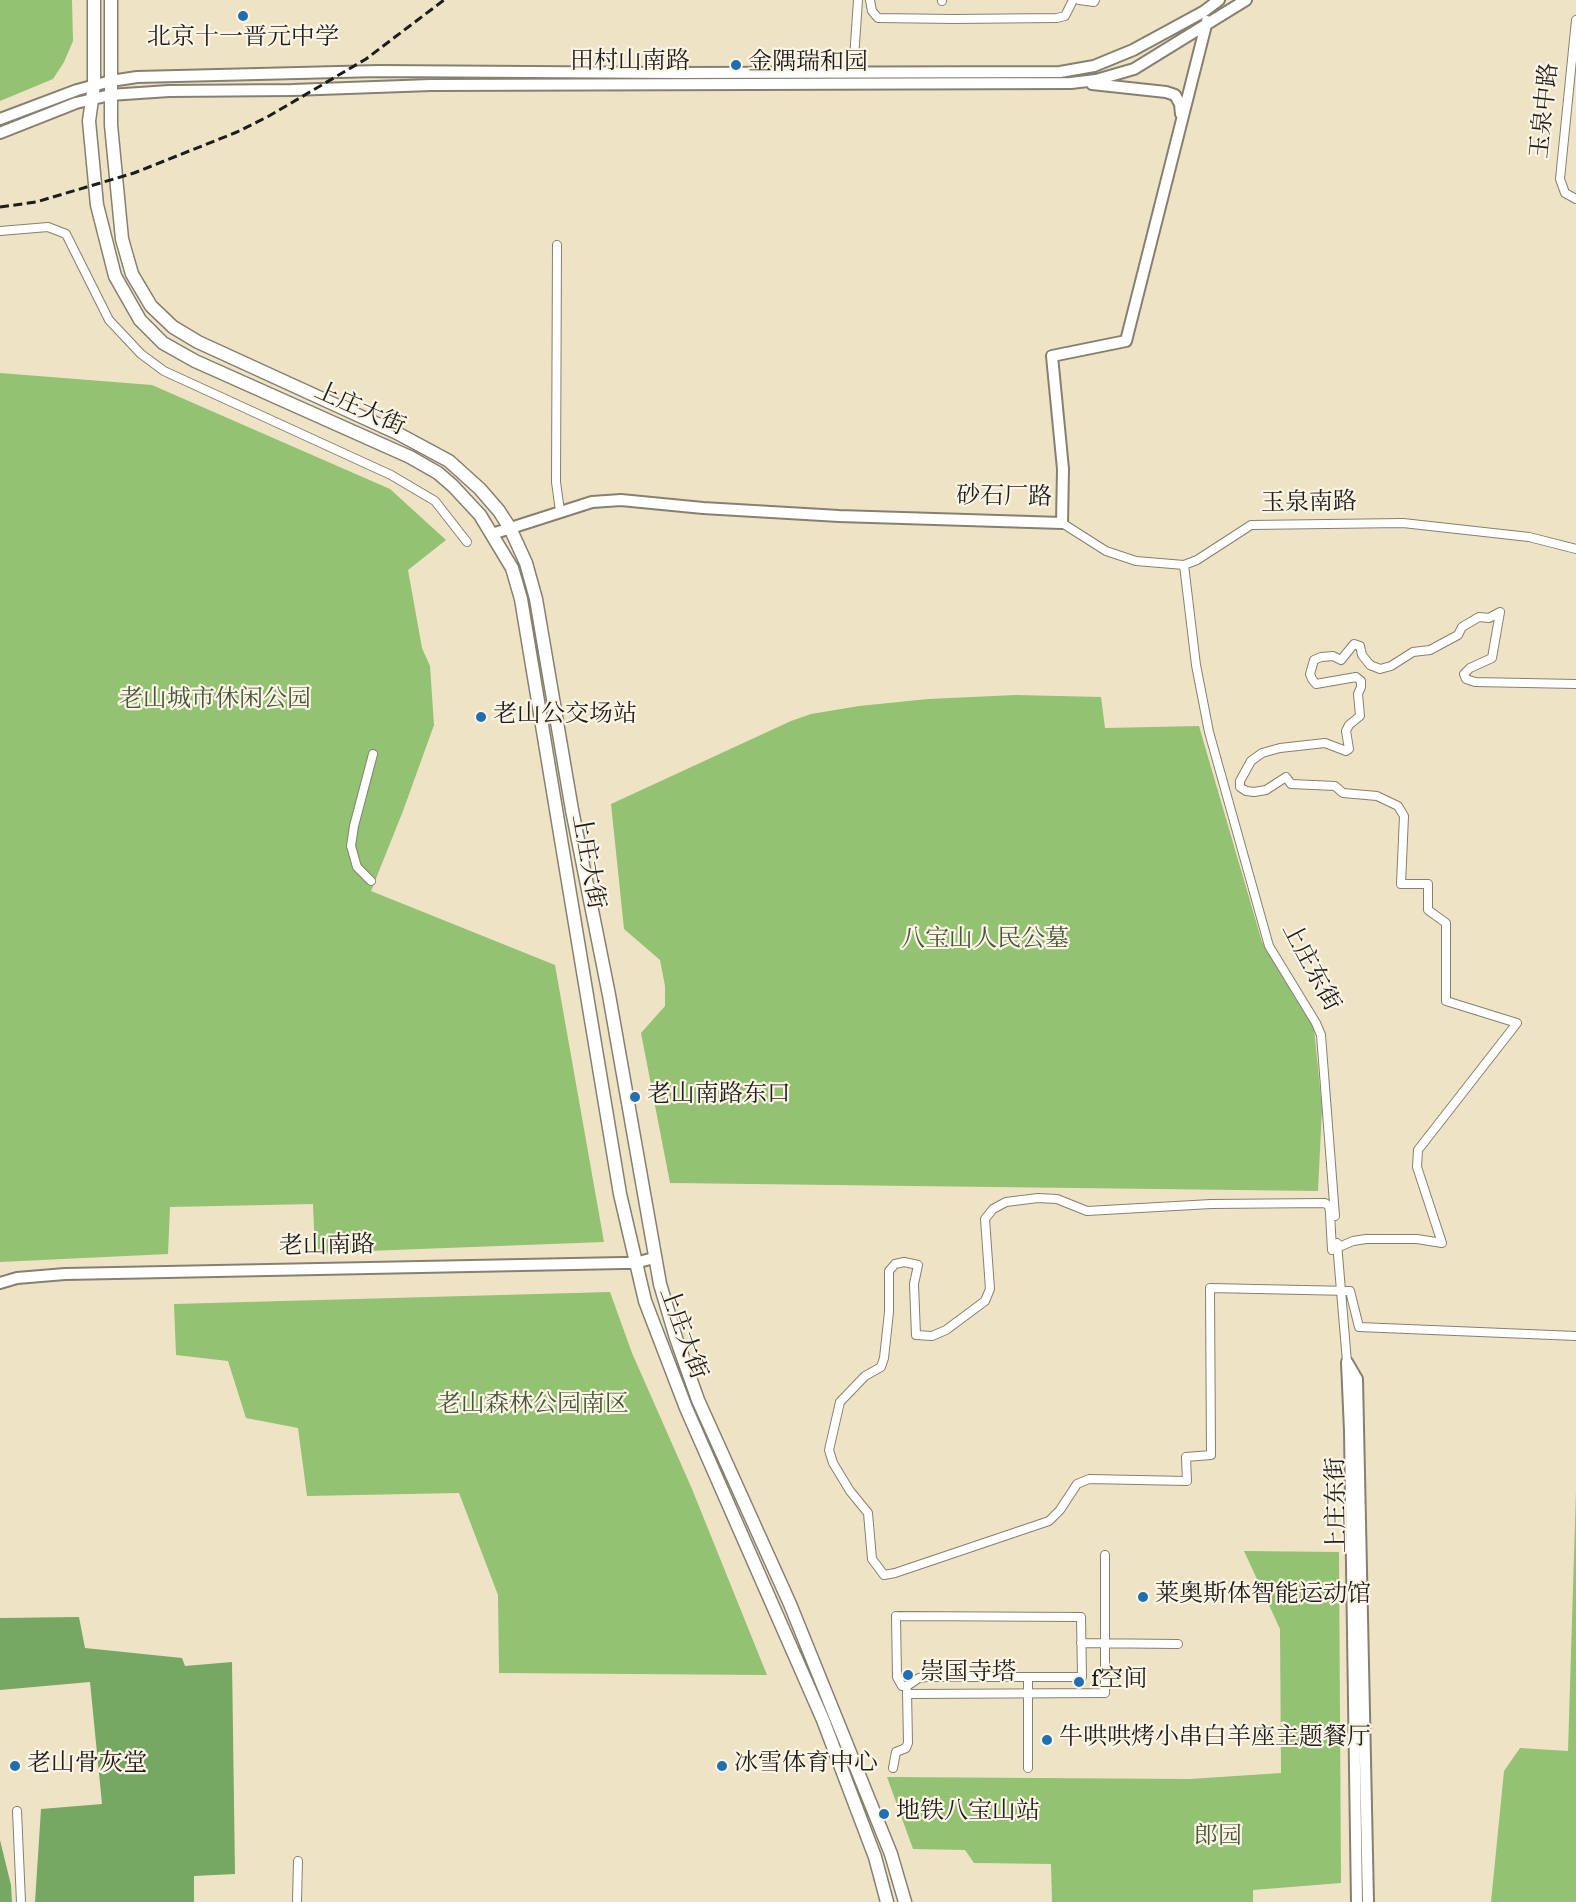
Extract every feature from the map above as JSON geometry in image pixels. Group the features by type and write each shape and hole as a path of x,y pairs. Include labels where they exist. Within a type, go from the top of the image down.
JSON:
{"main road":[{"name":"上庄大街","path":"94,0 94,85 89,121 97,205 115,276 140,320 163,344 195,362 410,457 438,473 480,515 512,568 521,599 620,1194 645,1301 686,1408 823,1720 875,1857 887,1902"},
{"name":"上庄大街","path":"111,0 111,125 122,239 132,274 151,306 173,327 198,342 397,433 449,461 480,489 510,528 526,563 536,599 572,810 609,995 654,1258 669,1317 685,1366 804,1637 891,1854 905,1902"},
{"name":"田村山南路","path":"0,133 76,103 111,95 169,91 292,90 432,85 1071,83 1096,80 1134,69 1246,0"},
{"name":"田村山南路","path":"0,119 94,85 137,77 379,71 1060,72 1094,66 1133,50 1210,4"},
{"name":"砂石厂路","path":"492,534 592,502 621,500 703,508 839,516 1062,523 1063,469 1052,356 1126,341 1210,4"},
{"path":"1071,83 1100,84 1175,95 1180,104 1181,125"},
{"name":"老山南路","path":"0,1283 18,1278 65,1274 635,1263 654,1258"},
{"name":"上庄东街","path":"1347,1362 1358,1902"},
{"name":"上庄东街","path":"1347,1362 1357,1379 1368,1902"}],"street":[{"path":"853,73 858,0"},
{"path":"870,0 872,11 878,18 965,19 1057,18 1065,16 1073,0"},
{"path":"1079,0 1095,0"},
{"name":"玉泉中路","path":"1576,20 1560,179 1565,193 1576,199"},
{"path":"0,231 48,227 66,234 109,320 141,354 164,371 399,480 435,501 467,542"},
{"path":"557,245 556,482 560,511"},
{"path":"1062,523 1106,551 1136,561 1184,565"},
{"name":"玉泉南路","path":"1184,565 1197,560 1251,525 1403,523 1529,537 1576,549"},
{"name":"上庄东街","path":"1184,565 1196,665 1209,732 1269,946 1321,1035 1347,1362"},
{"path":"1576,684 1475,682 1466,679 1464,674 1470,668 1492,658 1500,612 1490,618 1479,617 1462,627 1458,634 1430,650 1413,652 1391,666 1380,669 1370,665 1362,655 1360,646 1354,644 1341,660 1333,656 1314,660 1310,674 1316,684 1356,677 1361,681 1358,694 1360,716 1349,725 1346,731 1349,748 1346,751 1325,743 1280,748 1262,753 1251,761 1240,781 1240,788 1254,792 1266,790 1286,777 1291,784 1335,786 1342,793 1377,796 1398,806 1404,816 1401,884 1428,884 1428,910 1446,923 1446,1001 1517,1023 1418,1150 1418,1167 1442,1243 1417,1239 1366,1239 1353,1241 1332,1250 1329,1206 1325,1203 1211,1204 1088,1210 1057,1199 1006,1202 993,1209 985,1219 990,1289 985,1301 946,1330 932,1336 916,1335 914,1284 918,1265 904,1262 895,1264 889,1271 889,1312 884,1358 880,1367 865,1376 840,1402 829,1450 833,1463 850,1491 868,1513 872,1559 884,1575 1049,1521 1060,1510 1077,1484 1089,1479 1187,1481 1186,1457 1211,1455 1210,1288 1350,1291 1359,1327 1576,1336"},
{"path":"370,881 357,867 351,846 373,754"},
{"path":"893,1768 896,1752 906,1748 908,1743 907,1690 919,1678 1082,1677 1081,1617 896,1616 897,1677 907,1690 1028,1694 1105,1693 1105,1555"},
{"path":"1081,1644 1178,1644"},
{"path":"1028,1677 1028,1768"},
{"path":"17,1811 21,1902"},
{"path":"297,1902 298,1861"}],"green space":[{"path":"0,0 72,0 73,41 64,62 53,79 0,101"},
{"name":"老山城市休闲公园","path":"0,373 152,385 390,489 446,540 408,570 422,648 430,666 434,725 371,891 555,965 604,1242 315,1253 313,1204 170,1207 168,1254 0,1262"},
{"name":"八宝山人民公墓","path":"1016,695 1101,697 1105,728 1199,726 1262,942 1314,1028 1322,1109 1318,1191 670,1183 641,1033 665,1006 665,986 660,960 624,929 611,804 791,721 811,714 859,706 928,699"},
{"name":"老山森林公园南区","path":"610,1292 632,1353 692,1489 767,1675 499,1673 498,1595 459,1493 307,1496 298,1428 246,1418 228,1361 176,1355 174,1304"},
{"path":"1576,1490 1576,1902 1491,1902 1504,1771 1520,1748 1568,1751"},
{"name":"郎园","path":"1244,1551 1339,1552 1341,1883 1253,1890 1253,1902 1052,1902 1051,1864 974,1863 965,1850 913,1849 887,1777 1190,1779 1281,1773 1280,1629"},
{"path":"79,1617 85,1648 182,1658 185,1666 232,1662 235,1874 194,1876 194,1902 35,1902 41,1809 102,1804 90,1682 0,1690 0,1618"},
{"path":"0,1840 11,1885 12,1902 0,1902"}],"railway":[{"path":"0,207 36,202 134,173 237,132 269,116 366,59 444,0"}],"place":[{"name":"北京十一晋元中学","path":"243,16"},
{"name":"金隅瑞和园","path":"736,65"},
{"name":"老山公交场站","path":"481,717"},
{"name":"老山南路东口","path":"635,1097"},
{"name":"莱奥斯体智能运动馆","path":"1143,1597"},
{"name":"崇国寺塔","path":"908,1675"},
{"name":"f空间","path":"1079,1682"},
{"name":"牛哄哄烤小串白羊座主题餐厅","path":"1047,1740"},
{"name":"老山骨灰堂","path":"15,1766"},
{"name":"冰雪体育中心","path":"722,1766"},
{"name":"地铁八宝山站","path":"884,1814"}]}
